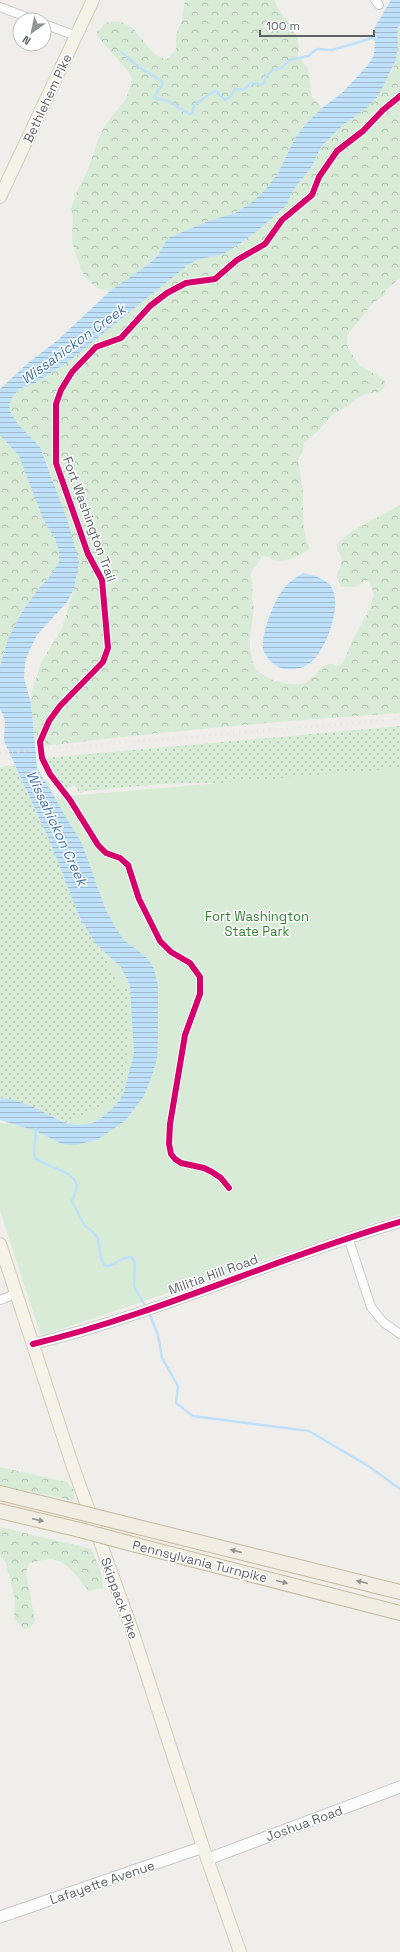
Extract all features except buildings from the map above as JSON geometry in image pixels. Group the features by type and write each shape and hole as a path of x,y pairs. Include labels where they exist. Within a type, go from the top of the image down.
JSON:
{"highway":[{"name":"Pennsylvania Turnpike","path":"0,1493 400,1592"},
{"name":"Pennsylvania Turnpike","path":"0,1511 80,1530 400,1613"}],"main road":[{"name":"Bethlehem Pike","path":"0,197 93,0"},
{"name":"Skippack Pike","path":"0,1244 15,1294 72,1464 131,1627 203,1847 240,1952"},
{"name":"Joshua Road","path":"208,1859 400,1787"},
{"name":"Lafayette Avenue","path":"0,1917 203,1847"}],"street":[{"path":"0,7 13,12"},
{"path":"52,27 76,36"},
{"name":"Militia Hill Road","path":"33,1344 76,1333 166,1303 348,1237 400,1222"},
{"path":"348,1237 371,1307 383,1322 400,1334"},
{"path":"0,1300 15,1294"}],"green space":[{"path":"185,0 274,0 295,32 299,46 298,55 308,69 312,97 322,108 294,140 278,173 266,189 252,202 235,213 206,222 184,232 163,248 150,263 110,291 97,288 85,277 72,242 73,214 71,209 104,127 126,99 132,79 128,71 98,37 97,32 105,23 121,22 134,30 154,53 167,59 176,50 176,35 182,19"},
{"path":"400,24 400,278 385,291 386,294 373,303 347,335 347,346 359,365 383,379 385,382 384,388 379,392 366,394 357,398 348,406 332,415 314,435 304,442 303,451 298,460 303,493 303,522 306,543 310,548 298,556 278,561 263,556 250,574 254,608 250,645 252,660 255,668 272,680 287,684 301,684 307,682 325,665 331,664 337,666 343,663 353,639 370,608 374,595 370,582 367,580 356,587 341,587 337,578 342,561 337,550 337,544 352,531 400,505 400,713 222,727 45,746 35,743 31,703 32,690 42,661 62,628 74,589 79,562 47,462 40,447 17,423 11,413 9,405 12,398 19,389 35,383 68,362 188,265 197,260 223,254 232,249 256,232 286,206 293,190 311,168 321,147 343,125 367,108 392,71 396,60 398,44 397,28"},
{"path":"0,435 19,456 43,519 54,537 59,550 59,562 52,574 39,588 22,612 8,639 0,666"},
{"path":"400,726 400,794 221,789 212,783 162,784 84,791 80,794 75,785 66,788 59,782 53,775 45,758"},
{"path":"15,766 51,844 79,916 95,943 104,952 130,986 133,1030 130,1073 124,1092 117,1104 77,1125 58,1119 30,1106 0,1098 0,767"},
{"name":"Fort Washington State Park","path":"400,768 400,1214 41,1336 0,1211 0,1123 59,1128 125,1094 130,988 120,991 29,783 48,781 55,797"},
{"path":"0,1467 67,1482 73,1489 74,1499 70,1500 0,1485"},
{"path":"0,1527 91,1549 100,1569 103,1588 89,1591 68,1567 57,1560 48,1559 29,1563 26,1573 35,1621 30,1628 24,1629 14,1619 15,1599 6,1563 0,1555"}],"water":[{"name":"Wissahickon Creek","path":"391,0 400,0 400,24 397,29 398,44 396,60 378,96 367,108 343,125 321,147 311,168 293,190 286,206 256,232 232,249 223,254 197,260 188,265 68,362 35,383 19,389 9,405 11,413 17,423 40,447 67,519 79,562 74,589 67,602 37,635 25,663 24,678 31,703 37,768 82,844 105,908 115,927 124,940 146,957 153,966 158,985 157,1058 144,1096 125,1121 97,1140 75,1145 62,1144 36,1131 0,1120 0,1098 11,1099 31,1106 63,1122 77,1125 90,1124 99,1120 117,1104 124,1092 134,1053 130,986 121,967 95,943 79,916 51,844 4,741 5,720 0,709 0,666 8,639 22,612 39,588 52,574 59,562 59,550 54,537 43,519 19,456 0,435 0,389 29,362 58,340 110,291 150,263 158,255 168,238 206,222 235,213 252,202 266,189 278,173 294,140 305,125 322,108 343,92 368,65 374,55 375,42 373,36 375,27"},
{"path":"303,573 322,579 328,583 333,590 335,600 332,624 322,648 310,663 299,668 282,668 273,664 265,654 263,648 264,635 275,602 284,588"}],"waterway":[{"path":"121,52 140,68 162,81 162,86 154,98 169,101 189,114 192,113 194,105 213,92 216,91 225,100 231,96 235,89 243,90 251,83 260,85 265,82 265,77 273,70 281,68 290,60 308,56 317,49 332,50 376,37"},
{"path":"36,1129 34,1147 35,1158 40,1162 62,1171 73,1178 76,1183 76,1192 72,1201 84,1225 93,1232 98,1239 101,1258 105,1266 111,1265 127,1257 131,1257 135,1262 134,1286 144,1304"},
{"path":"150,1315 158,1335 162,1358 178,1386 176,1403 193,1416 309,1431 370,1467 400,1489"}],"railway":[{"path":"0,753 400,719"}],"cycle path":[{"name":"Fort Washington Trail","path":"229,1188 221,1178 212,1172 204,1168 181,1163 175,1159 171,1154 169,1144 170,1124 185,1035 200,994 200,977 190,963 171,952 160,941 139,899 128,865 120,858 106,853 98,845 70,800 50,774 42,758 40,742 49,721 60,706 103,662 108,648 102,580 88,554 56,463 56,404 61,390 72,372 96,347 121,338 150,306 167,293 186,283 215,279 237,260 265,244 282,220 312,195 319,177 337,151 363,131 383,110 400,96"},
{"path":"33,1344 80,1332 126,1317 354,1236 400,1222"}]}
